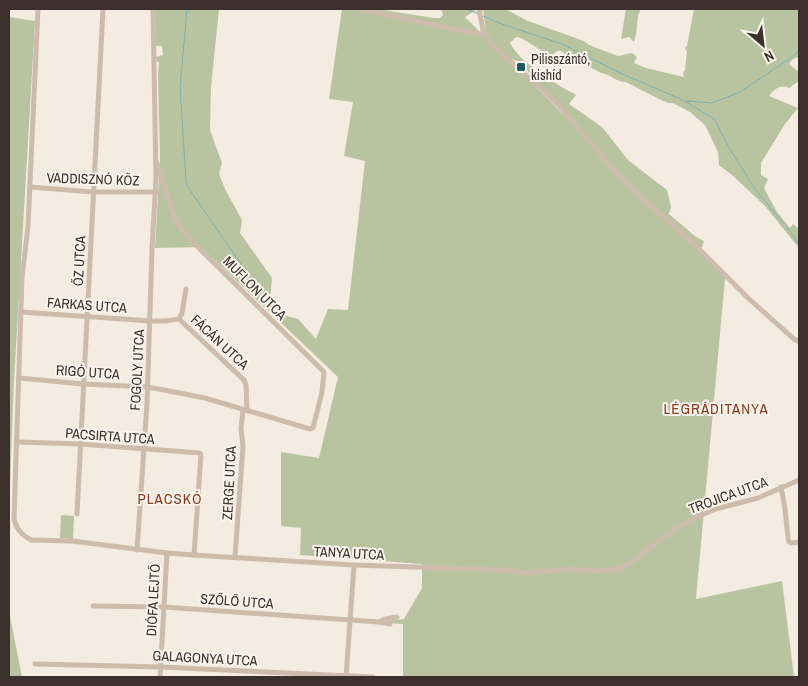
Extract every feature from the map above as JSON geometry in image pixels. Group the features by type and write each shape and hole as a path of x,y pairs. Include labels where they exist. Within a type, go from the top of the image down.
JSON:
{"street":[{"path":"17,442 22,278 28,226 38,9"},
{"name":"ŐZ UTCA","path":"77,514 103,9"},
{"name":"MUFLON UTCA","path":"153,9 156,192"},
{"path":"360,9 478,34 485,33"},
{"path":"480,13 485,33 494,47 561,108 630,186 701,250 748,298 799,342"},
{"name":"MUFLON UTCA","path":"156,161 175,219 184,232 324,372 322,392 313,428"},
{"name":"VADDISZNÓ KÖZ","path":"30,187 93,192 156,192"},
{"name":"FOGOLY UTCA","path":"137,550 151,321 152,249 156,192"},
{"path":"179,319 182,313 186,289"},
{"name":"FARKAS UTCA","path":"21,312 151,321"},
{"name":"FÁCÁN UTCA","path":"151,321 179,319 244,380 246,385 245,410"},
{"name":"RIGÓ UTCA","path":"20,378 83,384 147,387 205,398 310,429 313,428"},
{"name":"ZERGE UTCA","path":"236,557 243,446 241,429 245,410"},
{"name":"PACSIRTA UTCA","path":"17,442 80,444 200,453 194,555"},
{"name":"TANYA UTCA","path":"17,442 14,519 16,527 21,534 32,540 72,541 137,550 194,555 354,565 505,570 526,573 569,569 597,570 624,568 667,535"},
{"name":"TROJICA UTCA","path":"667,535 701,515 758,498 799,480"},
{"path":"781,487 786,509 789,542 799,542"},
{"name":"DIÓFA LEJTŐ","path":"160,677 167,553"},
{"path":"346,677 354,565"},
{"name":"SZŐLŐ UTCA","path":"93,606 164,607 390,624"},
{"name":"SZŐLŐ UTCA","path":"379,622 397,617"},
{"name":"GALAGONYA UTCA","path":"35,664 161,667 373,677"}],"green space":[{"path":"155,9 219,9 211,87 210,130 222,163 219,174 242,220 240,233 272,278 269,311 298,319 316,339 328,309 348,310 365,161 344,156 353,102 329,99 342,9 377,9 440,18 443,15 439,9 476,9 465,17 487,39 483,9 505,9 528,21 584,41 589,45 618,56 632,53 637,57 634,63 646,68 684,77 687,52 685,48 694,9 799,9 799,57 793,59 789,64 799,72 799,81 789,88 778,88 769,96 798,108 785,124 761,163 761,175 768,179 764,188 777,212 790,228 793,224 799,229 799,248 765,206 719,165 718,152 705,125 690,112 626,82 601,73 560,50 550,57 521,38 516,37 510,43 530,66 576,95 569,104 602,127 628,160 667,190 671,207 669,214 696,237 704,241 700,252 725,278 696,599 782,581 794,677 403,677 403,624 386,623 386,621 404,619 422,588 422,564 300,555 301,528 281,526 281,452 319,458 338,377 201,247 155,248 160,159 159,62 157,62 156,57 163,55 162,46 156,46","holes":["507,57 523,66 570,117 592,144"]},
{"path":"626,9 641,9 638,15 634,42 629,37 621,39"},
{"path":"9,17 35,21 14,381 9,510"},
{"path":"61,515 74,516 73,539 60,538"},
{"path":"9,611 22,677 9,677"}],"waterway":[{"path":"187,9 180,88 187,186 248,274"},
{"path":"466,9 479,14"},
{"path":"483,16 562,44 618,72 685,101 714,119 731,151 755,189 783,223"},
{"path":"686,101 712,103 740,92 799,51"},
{"path":"786,227 789,231"},
{"path":"791,233 799,244"}],"place":[{"name":"Pilisszántó, kishíd","path":"521,67"}],"district":[{"name":"LÉGRÁDITANYA","path":"716,409"},
{"name":"PLACSKÓ","path":"170,499"}]}
